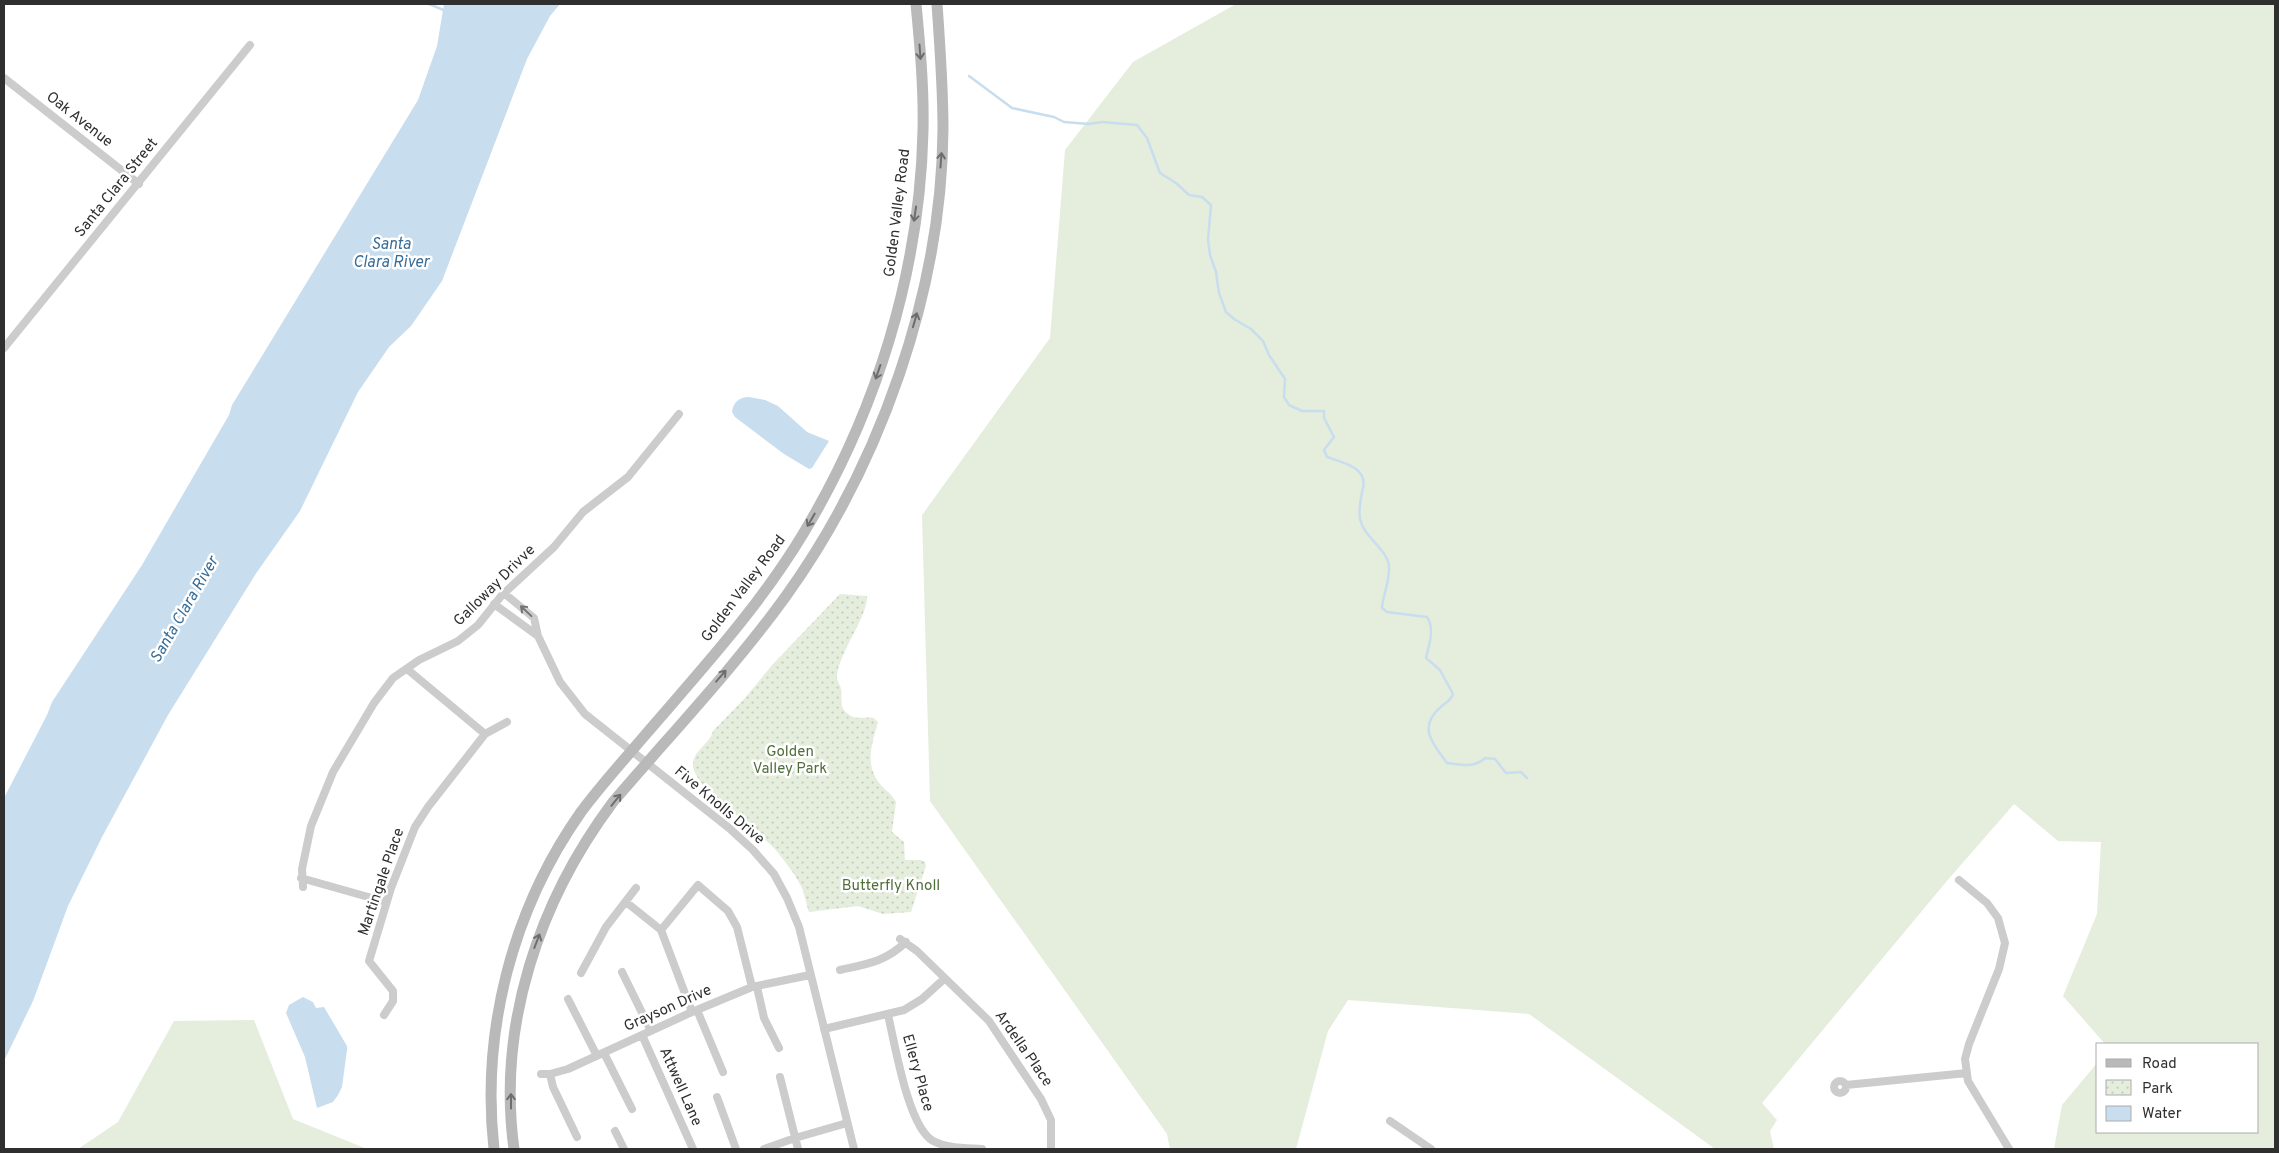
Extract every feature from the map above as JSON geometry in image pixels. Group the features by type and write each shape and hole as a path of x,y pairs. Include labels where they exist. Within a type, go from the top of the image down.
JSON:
{"main road":[{"name":"Golden Valley Road","path":"494,1149 490,1084 494,1036 500,1001 518,935 530,904 563,840 598,791 714,655 764,593 822,501 862,416 888,342 904,284 918,199 923,130 916,4"},
{"path":"514,1149 511,1100 513,1054 519,1011 534,949 559,890 578,853 613,802 740,654 786,596 838,514 877,433 901,367 920,304 931,249 939,193 943,131 937,4"}],"street":[{"name":"Santa Clara Street","path":"4,348 250,45"},
{"name":"Oak Avenue","path":"4,78 139,184"},
{"name":"Galloway Drivve","path":"303,887 302,878 310,826 333,772 374,703 393,678 419,660 458,641 478,625 504,593 554,547 583,512 628,477 679,414"},
{"name":"Five Knolls Drive","path":"504,593 534,618 538,636 560,682 585,714 738,836 774,874 799,926 854,1149"},
{"path":"494,604 538,636"},
{"path":"406,669 485,734"},
{"name":"Martingale Place","path":"384,1015 393,1001 393,991 369,961 386,902 415,827 428,807 485,734 506,722"},
{"path":"302,878 386,902"},
{"path":"1959,880 1988,903 1998,918 2005,942 1999,969 1969,1044 1965,1059 1968,1081 2009,1149"},
{"path":"661,930 698,885 728,911 741,940 764,1018 779,1048"},
{"path":"581,973 596,943 636,888"},
{"path":"626,902 661,930 694,1011 723,1072"},
{"name":"Ardella Place","path":"840,970 884,960 893,954 903,940 989,1021 1036,1092 1051,1120 1051,1149"},
{"path":"622,972 651,1031"},
{"name":"Grayson Drive","path":"540,1074 550,1074 601,1054 694,1011 754,987 810,975"},
{"path":"824,1029 888,1016 904,1010 922,999 944,978"},
{"path":"568,999 632,1109"},
{"name":"Ellery Place","path":"888,1016 913,1115 922,1131 932,1140 949,1147 982,1149"},
{"name":"Attwell Lane","path":"642,1035 693,1149"},
{"path":"1846,1085 1967,1073"},
{"path":"550,1074 553,1087 577,1138"},
{"path":"780,1077 798,1149"},
{"path":"716,1097 736,1149"},
{"path":"1390,1120 1431,1149"},
{"path":"764,1149 847,1123"},
{"path":"615,1130 624,1149"}],"green space":[{"path":"1236,4 2275,4 2275,1149 2054,1149 2062,1105 2096,1064 2096,1133 2259,1133 2259,1043 2104,1043 2063,996 2097,914 2101,842 2058,841 2014,804 1946,882 1762,1103 1777,1120 1770,1131 1774,1149 1715,1149 1529,1014 1348,1000 1328,1031 1296,1149 1170,1149 1167,1134 930,801 922,515 1050,338 1065,150 1133,62"},
{"name":"Golden Valley Park","path":"840,594 867,596 863,613 839,666 837,679 841,689 842,707 844,710 851,716 874,718 878,722 872,746 872,769 880,784 896,802 892,832 904,842 905,860 921,860 925,862 926,866 911,912 883,914 858,906 809,912 801,886 793,872 775,849 715,798 696,776 693,766 695,756 713,731 745,698 773,664"},
{"path":"254,1020 293,1119 367,1149 78,1149 118,1122 174,1021"}],"water":[{"name":"Santa Clara River","path":"444,4 560,4 550,16 527,59 442,281 411,326 389,347 358,392 300,511 257,572 168,715 102,837 68,906 33,1001 4,1061 4,798 52,702 142,565 229,415 232,405 418,100 437,46"},
{"path":"749,397 765,400 778,406 807,432 829,441 812,468 809,469 784,454 735,417 732,412 735,403 740,399"},
{"path":"303,997 313,1002 316,1008 324,1007 347,1046 342,1087 333,1102 317,1108 305,1057 286,1013 289,1005"}],"waterway":[{"path":"429,4 446,11"},
{"path":"969,76 1012,108 1054,117 1064,122 1089,124 1102,122 1137,125 1147,138 1160,173 1176,183 1189,195 1202,197 1211,205 1208,240 1210,255 1216,272 1219,293 1226,312 1251,329 1263,341 1269,355 1285,379 1284,397 1289,405 1302,411 1324,411 1324,418 1334,437 1324,450 1327,457 1346,463 1361,475 1363,488 1359,515 1362,526 1385,555 1389,567 1382,608 1387,612 1427,617 1431,627 1431,637 1426,658 1440,670 1453,694 1430,720 1429,734 1432,741 1447,763 1472,765 1485,758 1495,759 1506,773 1521,772 1527,778"}],"park label":[{"name":"Butterfly Knoll","path":"891,886"}]}
